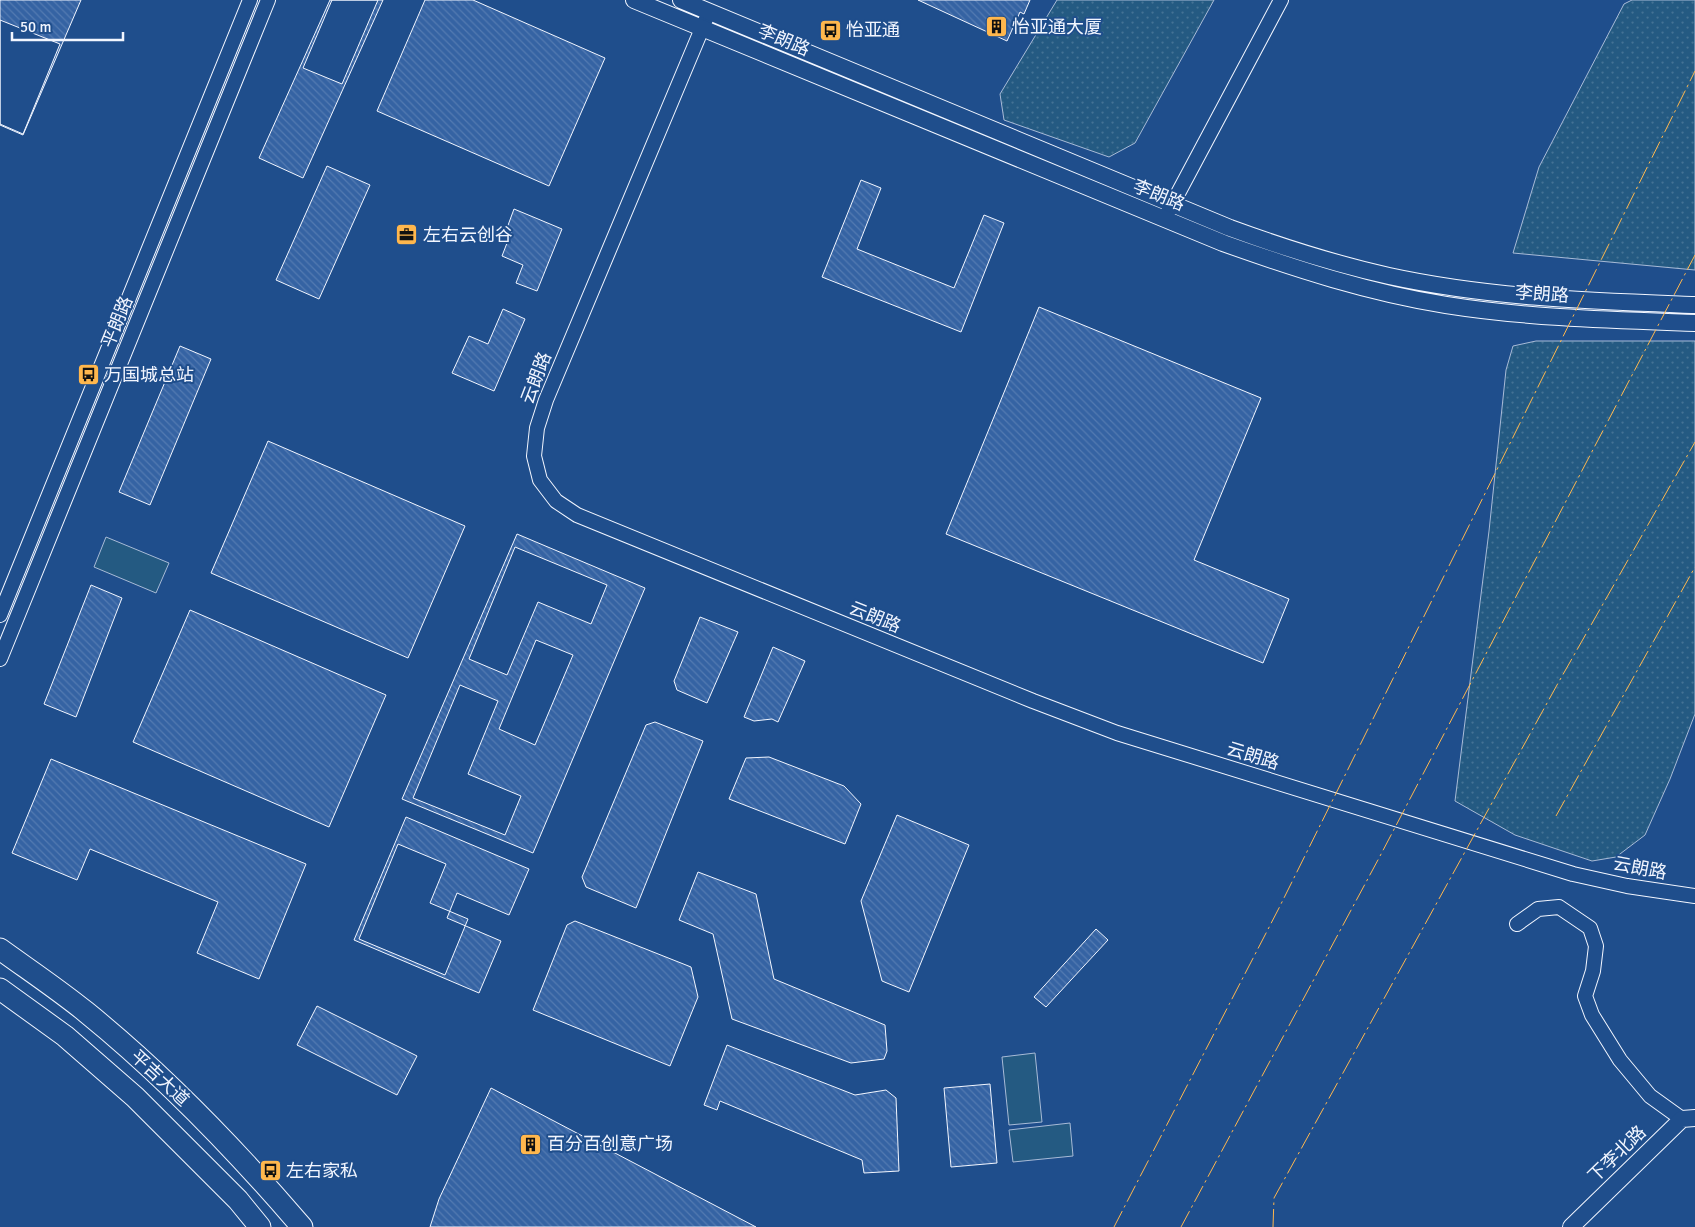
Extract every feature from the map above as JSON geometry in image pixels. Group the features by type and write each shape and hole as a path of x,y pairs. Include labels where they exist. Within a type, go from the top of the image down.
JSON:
{"main road":[{"name":"平吉大道","path":"0,949 85,1011 157,1074 261,1179 302,1227"},
{"name":"平吉大道","path":"0,989 65,1036 135,1097 238,1200 259,1226"}],"street":[{"name":"平朗路","path":"0,615 250,0"},
{"name":"平朗路","path":"0,659 268,0"},
{"name":"李朗路","path":"634,0 1223,243 1311,273 1387,293 1446,305 1526,314 1695,323"},
{"name":"李朗路","path":"681,0 1230,228 1339,264 1390,276 1527,297 1695,305"},
{"path":"1164,219 1281,0"},
{"name":"云朗路","path":"709,12 546,400 537,428 534,456 540,480 556,501 577,515 1117,733 1573,874 1627,886 1695,896"},
{"path":"1517,924 1538,909 1559,907 1590,928 1596,946 1593,971 1585,996 1592,1015 1620,1060 1650,1096 1688,1119"},
{"name":"下李北路","path":"1571,1227 1650,1148 1688,1119"}],"shaded area":[{"path":"1057,0 1214,0 1135,143 1109,157 1004,120 1000,94"},
{"path":"1632,0 1695,0 1695,270 1513,253 1539,167 1624,4"},
{"path":"1536,341 1695,341 1695,714 1670,779 1645,835 1616,857 1592,861 1515,835 1455,801 1489,531 1506,370 1513,346"},
{"path":"106,537 169,563 156,593 94,567"},
{"path":"1035,1053 1042,1122 1009,1125 1002,1057"},
{"path":"1070,1123 1073,1156 1013,1162 1009,1130"}],"building":[{"path":"0,0 81,0 23,135 0,125"},
{"path":"330,0 383,0 303,178 259,158"},
{"path":"332,0 378,0 342,84 303,68"},
{"path":"425,0 473,0 605,58 549,186 377,111"},
{"name":"怡亚通大厦","path":"918,0 1030,0 1024,14 1020,12 1007,41"},
{"path":"0,20 60,44 23,134 0,124"},
{"path":"327,166 370,185 319,299 276,280"},
{"path":"861,180 881,188 857,249 954,288 984,215 1004,223 961,332 822,277"},
{"path":"514,209 562,229 537,291 516,283 523,265 502,256 512,230 507,228"},
{"path":"1039,307 1261,398 1194,560 1289,599 1263,663 946,534"},
{"path":"503,309 525,319 494,391 452,373 469,336 488,344"},
{"path":"180,346 211,359 150,505 119,492"},
{"path":"268,441 465,526 408,658 211,573"},
{"path":"517,534 645,588 533,853 402,799","holes":["536,640 573,655 535,745 499,729"]},
{"path":"515,547 607,585 591,624 538,602 507,675 469,659"},
{"path":"91,585 122,598 76,717 44,704"},
{"path":"190,610 386,695 329,827 133,742"},
{"path":"700,617 738,632 707,703 677,690 674,681"},
{"path":"773,647 805,661 778,722 772,719 754,721 744,717"},
{"path":"460,685 498,701 468,774 521,796 505,835 413,798"},
{"path":"655,722 703,741 636,908 586,887 582,877 646,725"},
{"path":"769,757 844,786 861,804 845,844 729,799 746,758"},
{"path":"51,759 306,864 259,979 197,953 218,902 90,849 77,880 12,853"},
{"path":"897,815 969,845 909,992 882,981 861,901"},
{"path":"406,817 529,869 509,915 457,893 447,918 501,941 479,993 354,940"},
{"path":"398,844 446,864 430,903 468,919 445,975 359,939"},
{"path":"698,872 756,894 774,979 885,1025 887,1051 884,1059 851,1063 732,1019 713,934 679,920"},
{"path":"575,921 691,967 698,997 670,1066 533,1010 567,925"},
{"path":"1096,929 1108,940 1046,1007 1034,997"},
{"path":"317,1006 417,1056 397,1095 297,1045"},
{"path":"727,1045 855,1095 886,1090 896,1098 899,1171 864,1173 862,1160 720,1101 717,1110 704,1105"},
{"path":"990,1084 997,1163 951,1167 944,1088"},
{"name":"百分百创意广场","path":"491,1088 756,1227 430,1227 439,1199"}],"power":[{"path":"1114,1227 1279,908 1695,71"},
{"path":"1181,1227 1379,858 1695,255"},
{"path":"1273,1227 1274,1198 1557,685 1695,442"},
{"path":"1556,816 1695,567"}],"place":[{"name":"怡亚通大厦","path":"996,27"},
{"name":"怡亚通","path":"830,30"},
{"name":"左右云创谷","path":"407,235"},
{"name":"万国城总站","path":"88,375"},
{"name":"百分百创意广场","path":"531,1144"},
{"name":"左右家私","path":"270,1171"}]}
